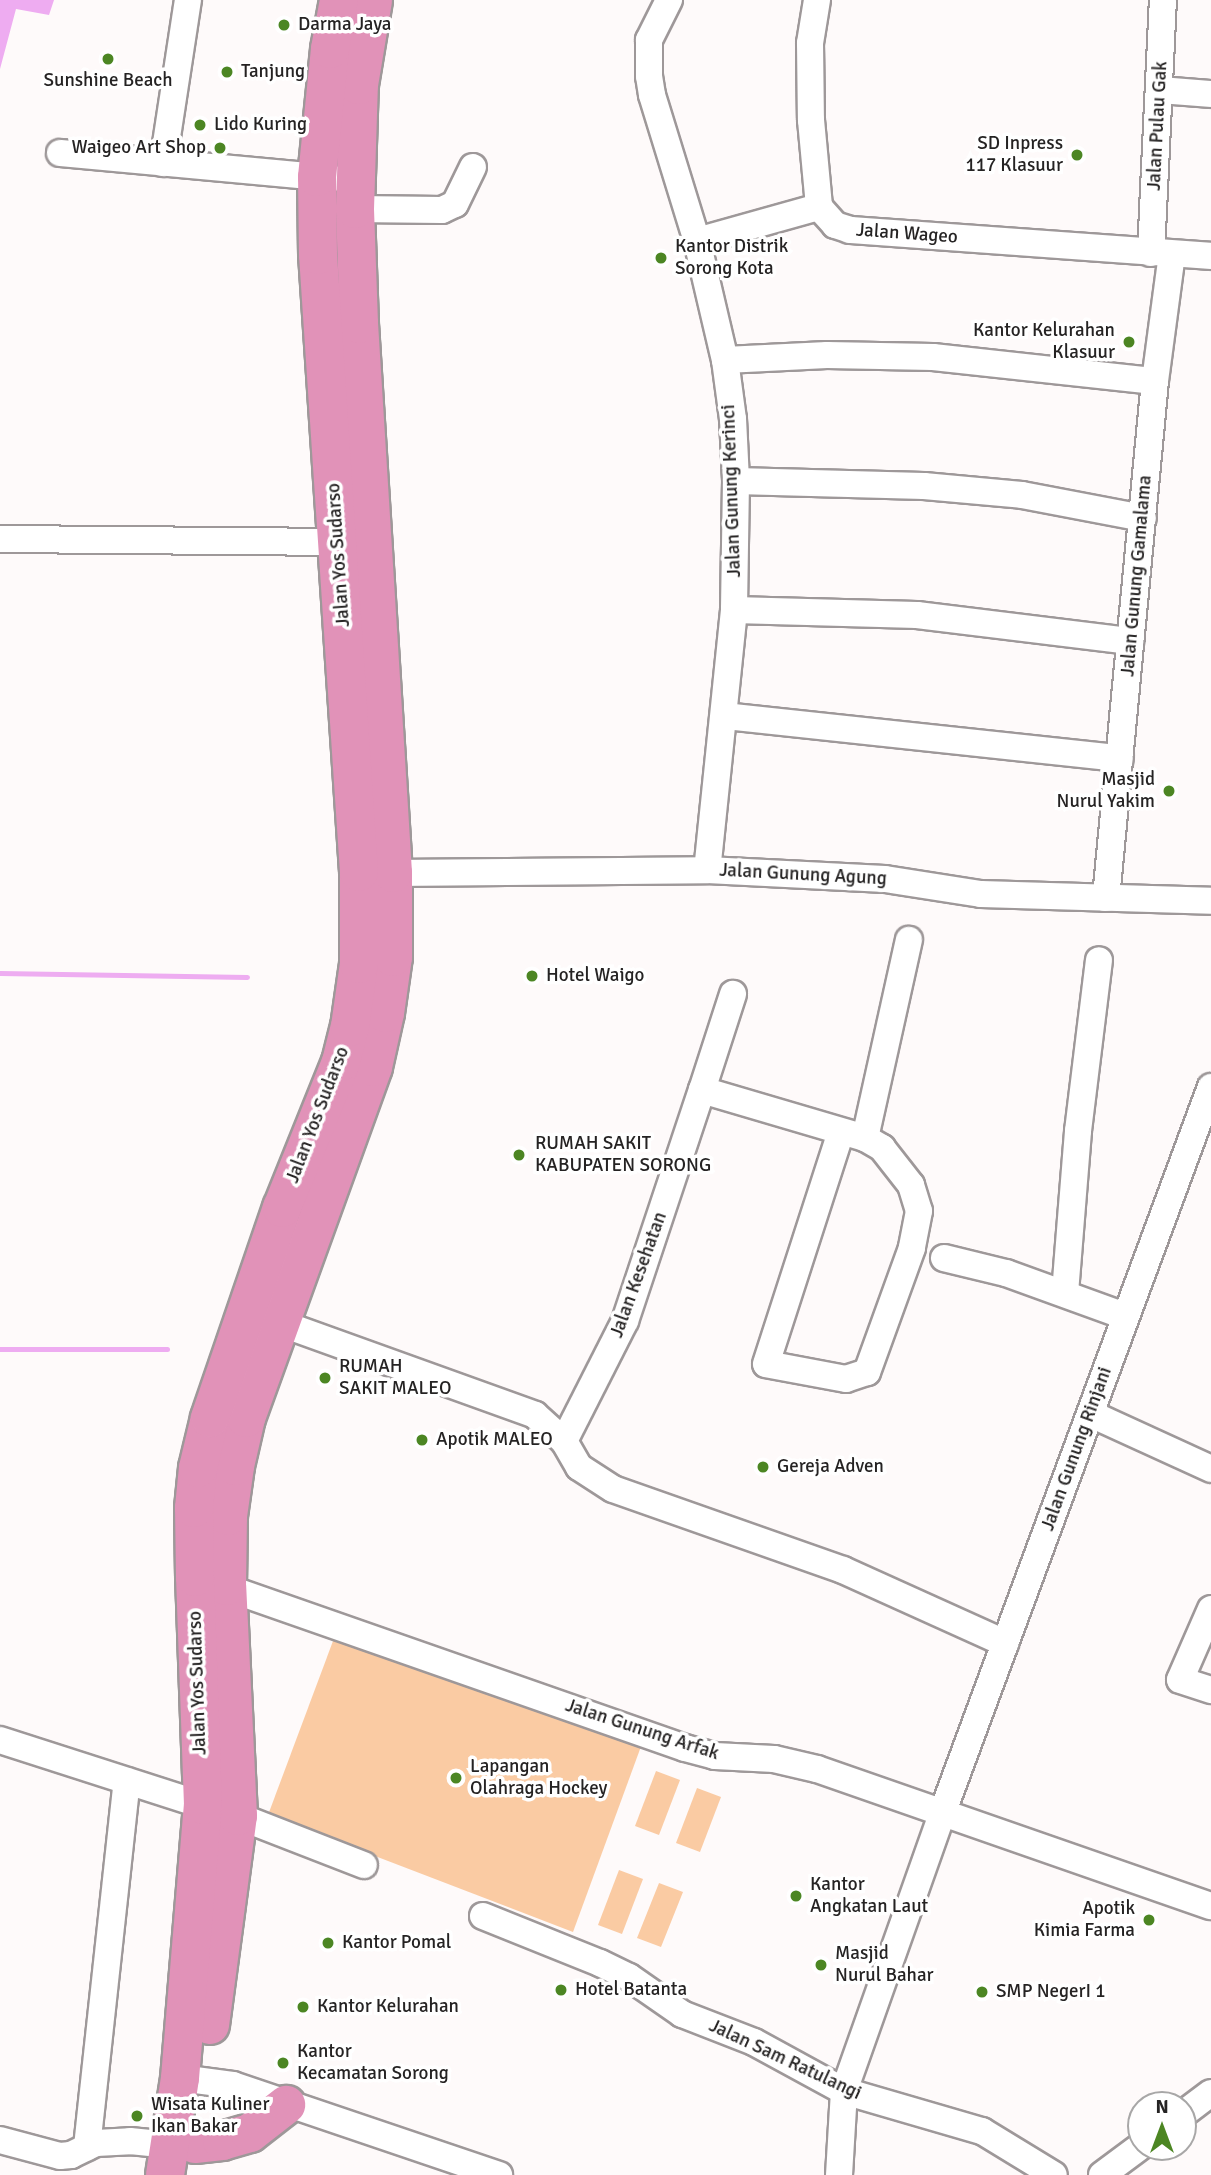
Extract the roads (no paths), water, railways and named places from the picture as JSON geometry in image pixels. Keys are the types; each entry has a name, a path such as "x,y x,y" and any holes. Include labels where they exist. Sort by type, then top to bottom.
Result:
{"highway":[{"name":"Jalan Yos Sudarso","path":"211,1582 229,1516 235,1466 246,1418 280,1323 357,1064 350,1027 359,964 359,872 318,255 317,177 330,49 339,0"},
{"name":"Jalan Yos Sudarso","path":"180,2160 220,1811 211,1582 194,1508 198,1468 210,1418 282,1208 385,1013 393,957 393,873 360,337 355,194 359,85 373,0"},
{"path":"180,2160 222,2141 250,2133 286,2105"}],"street":[{"path":"163,163 188,0"},
{"name":"Jalan Gunung Kerinci","path":"669,0 649,40 649,76 652,95 696,241 724,360 733,419 736,481 734,610 707,870"},
{"path":"696,241 819,206 811,120 810,43 817,0"},
{"name":"Jalan Pulau Gak","path":"1162,253 1160,90 1163,0"},
{"path":"1160,90 1211,94"},
{"path":"60,153 317,177 355,194 442,210 454,204 473,167"},
{"name":"Jalan Wageo","path":"819,206 835,225 850,230 1211,256"},
{"name":"Jalan Gunung Gamalama","path":"1106,898 1155,381 1162,253"},
{"path":"724,360 827,355 933,357 1155,381"},
{"path":"736,481 924,486 1022,495 1143,518"},
{"path":"0,539 338,542"},
{"path":"734,610 917,615 1130,641"},
{"path":"725,716 1120,758"},
{"name":"Jalan Gunung Agung","path":"393,873 707,870 885,879 981,894 1211,901"},
{"path":"700,1096 853,1135 882,1148 911,1185 919,1211 912,1248 872,1365 860,1376 846,1379 766,1364 853,1135 909,940"},
{"path":"1065,1293 1078,1131 1099,960"},
{"name":"Jalan Kesehatan","path":"564,1441 625,1321 733,994"},
{"name":"Jalan Gunung Rinjani","path":"839,2175 844,2091 943,1811 1211,1087"},
{"path":"944,1258 1006,1273 1125,1316"},
{"path":"280,1323 535,1415 564,1441 579,1467 613,1489 843,1570 1005,1643"},
{"path":"1091,1414 1211,1469"},
{"name":"Jalan Gunung Arfak","path":"211,1582 685,1748 715,1756 774,1759 817,1769 1211,1906"},
{"path":"1211,1609 1180,1680 1211,1690"},
{"path":"0,1740 220,1811 363,1866"},
{"path":"87,2147 127,1781"},
{"name":"Jalan Sam Ratulangi","path":"482,1916 629,1977 682,2014 754,2042 844,2091 982,2131 1054,2175"},
{"path":"191,2079 233,2085 499,2175"},
{"path":"0,2140 60,2156 71,2155 87,2147 130,2141 180,2160"},
{"path":"1102,2175 1127,2156"}],"waterway":[{"path":"0,973 247,977"},
{"path":"0,1349 167,1349"}],"place":[{"name":"Darma Jaya","path":"284,25"},
{"name":"Sunshine Beach","path":"108,59"},
{"name":"Tanjung","path":"227,72"},
{"name":"Lido Kuring","path":"200,125"},
{"name":"Waigeo Art Shop","path":"220,148"},
{"name":"SD Inpress 117 Klasuur","path":"1077,155"},
{"name":"Kantor Distrik Sorong Kota","path":"661,258"},
{"name":"Kantor Kelurahan Klasuur","path":"1129,342"},
{"name":"Masjid Nurul Yakim","path":"1169,791"},
{"name":"Hotel Waigo","path":"532,976"},
{"name":"RUMAH SAKIT KABUPATEN SORONG","path":"519,1155"},
{"name":"RUMAH SAKIT MALEO","path":"325,1378"},
{"name":"Apotik MALEO","path":"422,1440"},
{"name":"Gereja Adven","path":"763,1467"},
{"name":"Lapangan Olahraga Hockey","path":"456,1778"},
{"name":"Kantor Angkatan Laut","path":"796,1896"},
{"name":"Apotik Kimia Farma","path":"1149,1920"},
{"name":"Kantor Pomal","path":"328,1943"},
{"name":"Masjid Nurul Bahar","path":"821,1965"},
{"name":"Hotel Batanta","path":"561,1990"},
{"name":"SMP NegerI 1","path":"982,1992"},
{"name":"Kantor Kelurahan","path":"303,2007"},
{"name":"Kantor Kecamatan Sorong","path":"283,2063"},
{"name":"Wisata Kuliner Ikan Bakar","path":"137,2116"}]}
